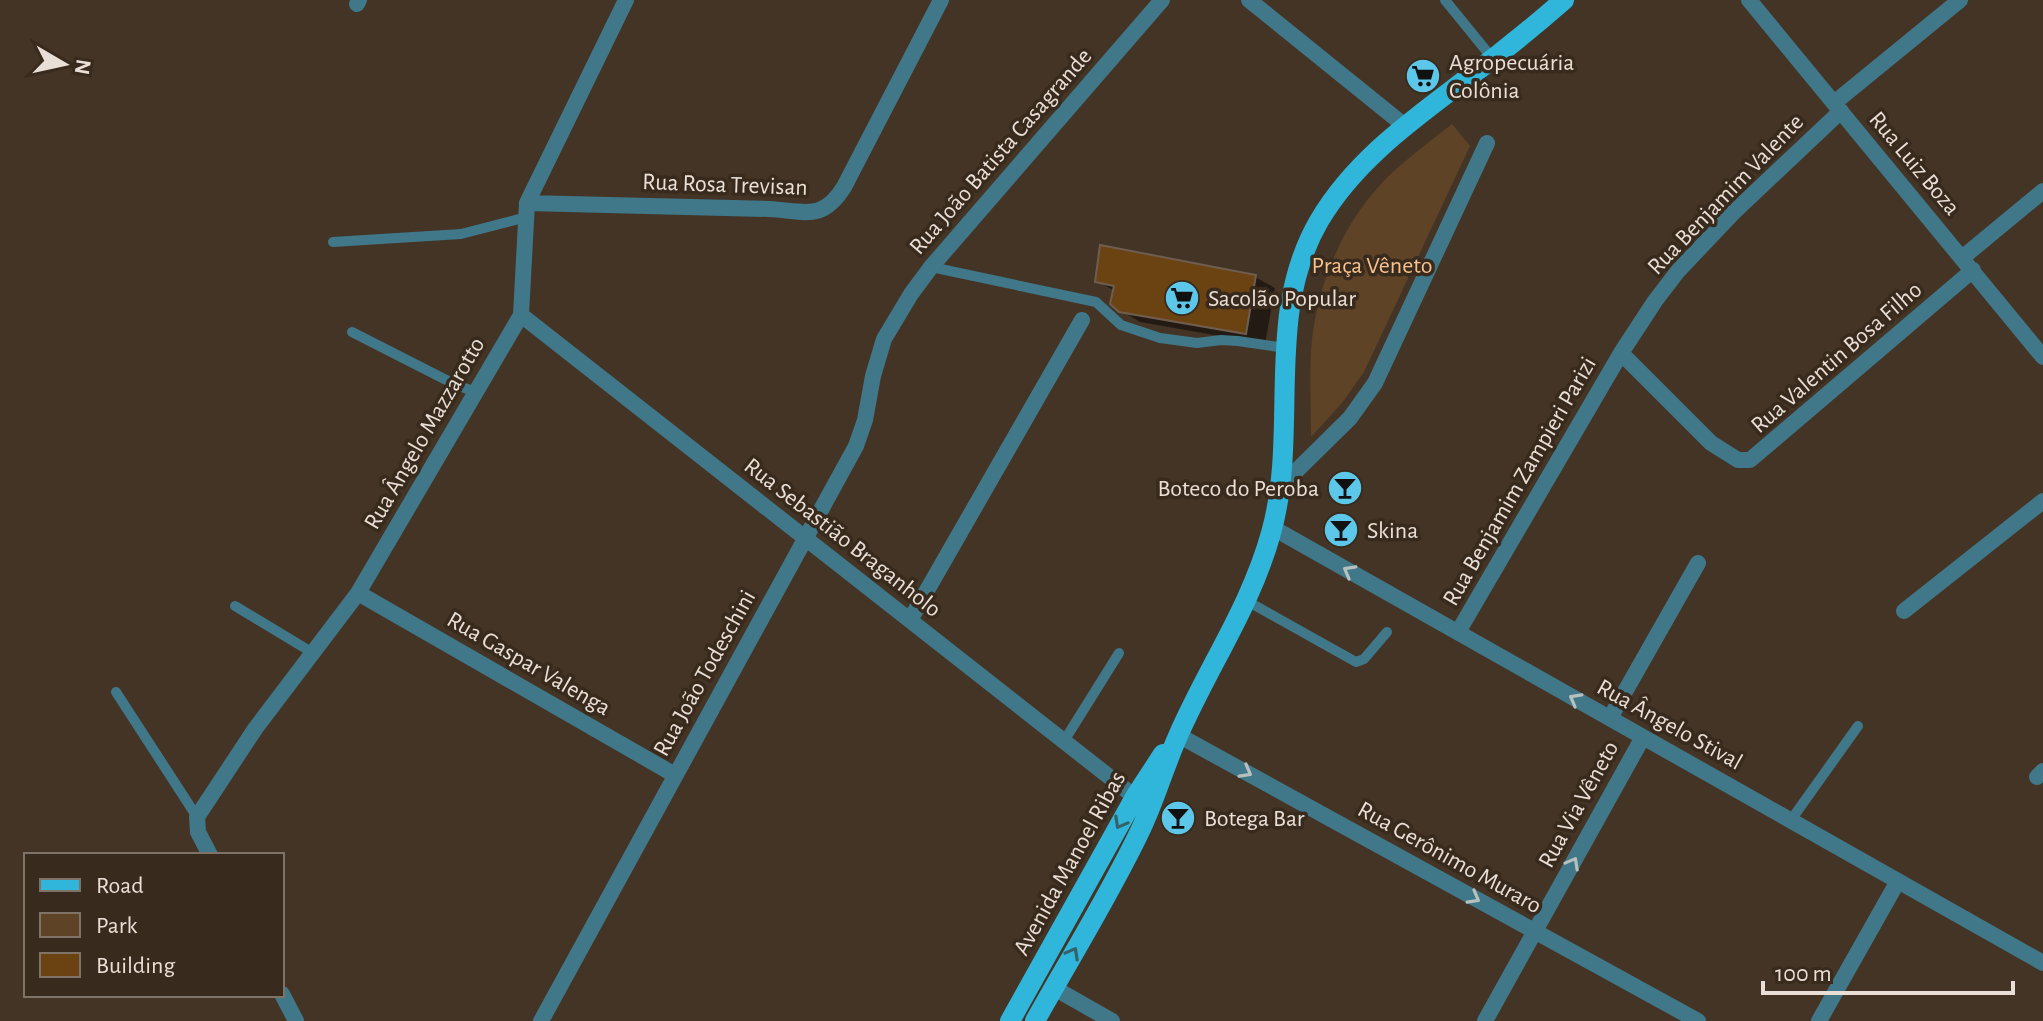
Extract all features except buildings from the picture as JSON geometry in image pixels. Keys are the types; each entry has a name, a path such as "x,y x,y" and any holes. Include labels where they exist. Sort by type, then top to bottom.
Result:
{"main road":[{"name":"Avenida Manoel Ribas","path":"1035,1021 1140,831 1178,735 1247,601 1273,528 1285,442 1285,348 1292,288 1310,238 1350,178 1405,126 1564,0"},
{"name":"Avenida Manoel Ribas","path":"1010,1021 1135,797 1178,735"}],"street":[{"name":"Rua Ângelo Mazzarotto","path":"197,817 248,738 358,593 521,315 527,210 626,0"},
{"name":"Rua Rosa Trevisan","path":"527,210 769,209 809,212 828,208 844,187 941,0"},
{"name":"Rua João Batista Casagrande","path":"884,339 931,267 1162,0"},
{"path":"1249,0 1405,126"},
{"name":"Rua Luiz Boza","path":"1749,0 2043,357"},
{"name":"Rua Benjamim Valente","path":"1621,353 1655,301 1703,244 1838,107 1960,0"},
{"path":"1281,486 1350,418 1375,383 1487,143"},
{"name":"Rua Valentin Bosa Filho","path":"1621,353 1711,443 1738,460 1750,460 2043,191"},
{"name":"Rua Sebastião Braganholo","path":"521,315 1135,797"},
{"path":"910,620 1082,320"},
{"name":"Rua João Todeschini","path":"541,1021 861,433 884,339"},
{"name":"Rua Benjamim Zampieri Parizi","path":"1458,632 1621,353"},
{"path":"1904,611 2043,501"},
{"name":"Rua Ângelo Stival","path":"1273,528 2043,963"},
{"path":"1610,718 1698,563"},
{"name":"Rua Gaspar Valenga","path":"358,593 675,775"},
{"name":"Rua Gerônimo Muraro","path":"1178,735 1698,1021"},
{"name":"Rua Via Vêneto","path":"1485,1021 1643,737"},
{"path":"197,817 198,832 209,853"},
{"path":"1819,1021 1898,881"},
{"path":"1054,988 1112,1021"},
{"path":"284,997 296,1021"}],"lane":[{"path":"1445,0 1493,59"},
{"path":"333,242 461,234 527,210"},
{"path":"931,267 1096,302 1121,325 1160,338 1197,343 1238,341 1285,348"},
{"path":"1082,320 1096,302"},
{"path":"352,332 456,385 476,392"},
{"path":"1247,601 1356,662 1364,659 1387,632"},
{"path":"235,606 313,653"},
{"path":"1064,741 1119,653"},
{"path":"116,692 197,817"},
{"path":"1791,820 1858,726"}],"green space":[{"name":"Praça Vêneto","path":"1452,124 1470,146 1364,372 1342,403 1311,437 1312,339 1322,292 1338,247 1378,187"}],"place":[{"name":"Agropecuária Colônia","path":"1423,76"},
{"name":"Sacolão Popular","path":"1182,298"},
{"name":"Boteco do Peroba","path":"1345,488"},
{"name":"Skina","path":"1341,530"},
{"name":"Botega Bar","path":"1178,818"}]}
